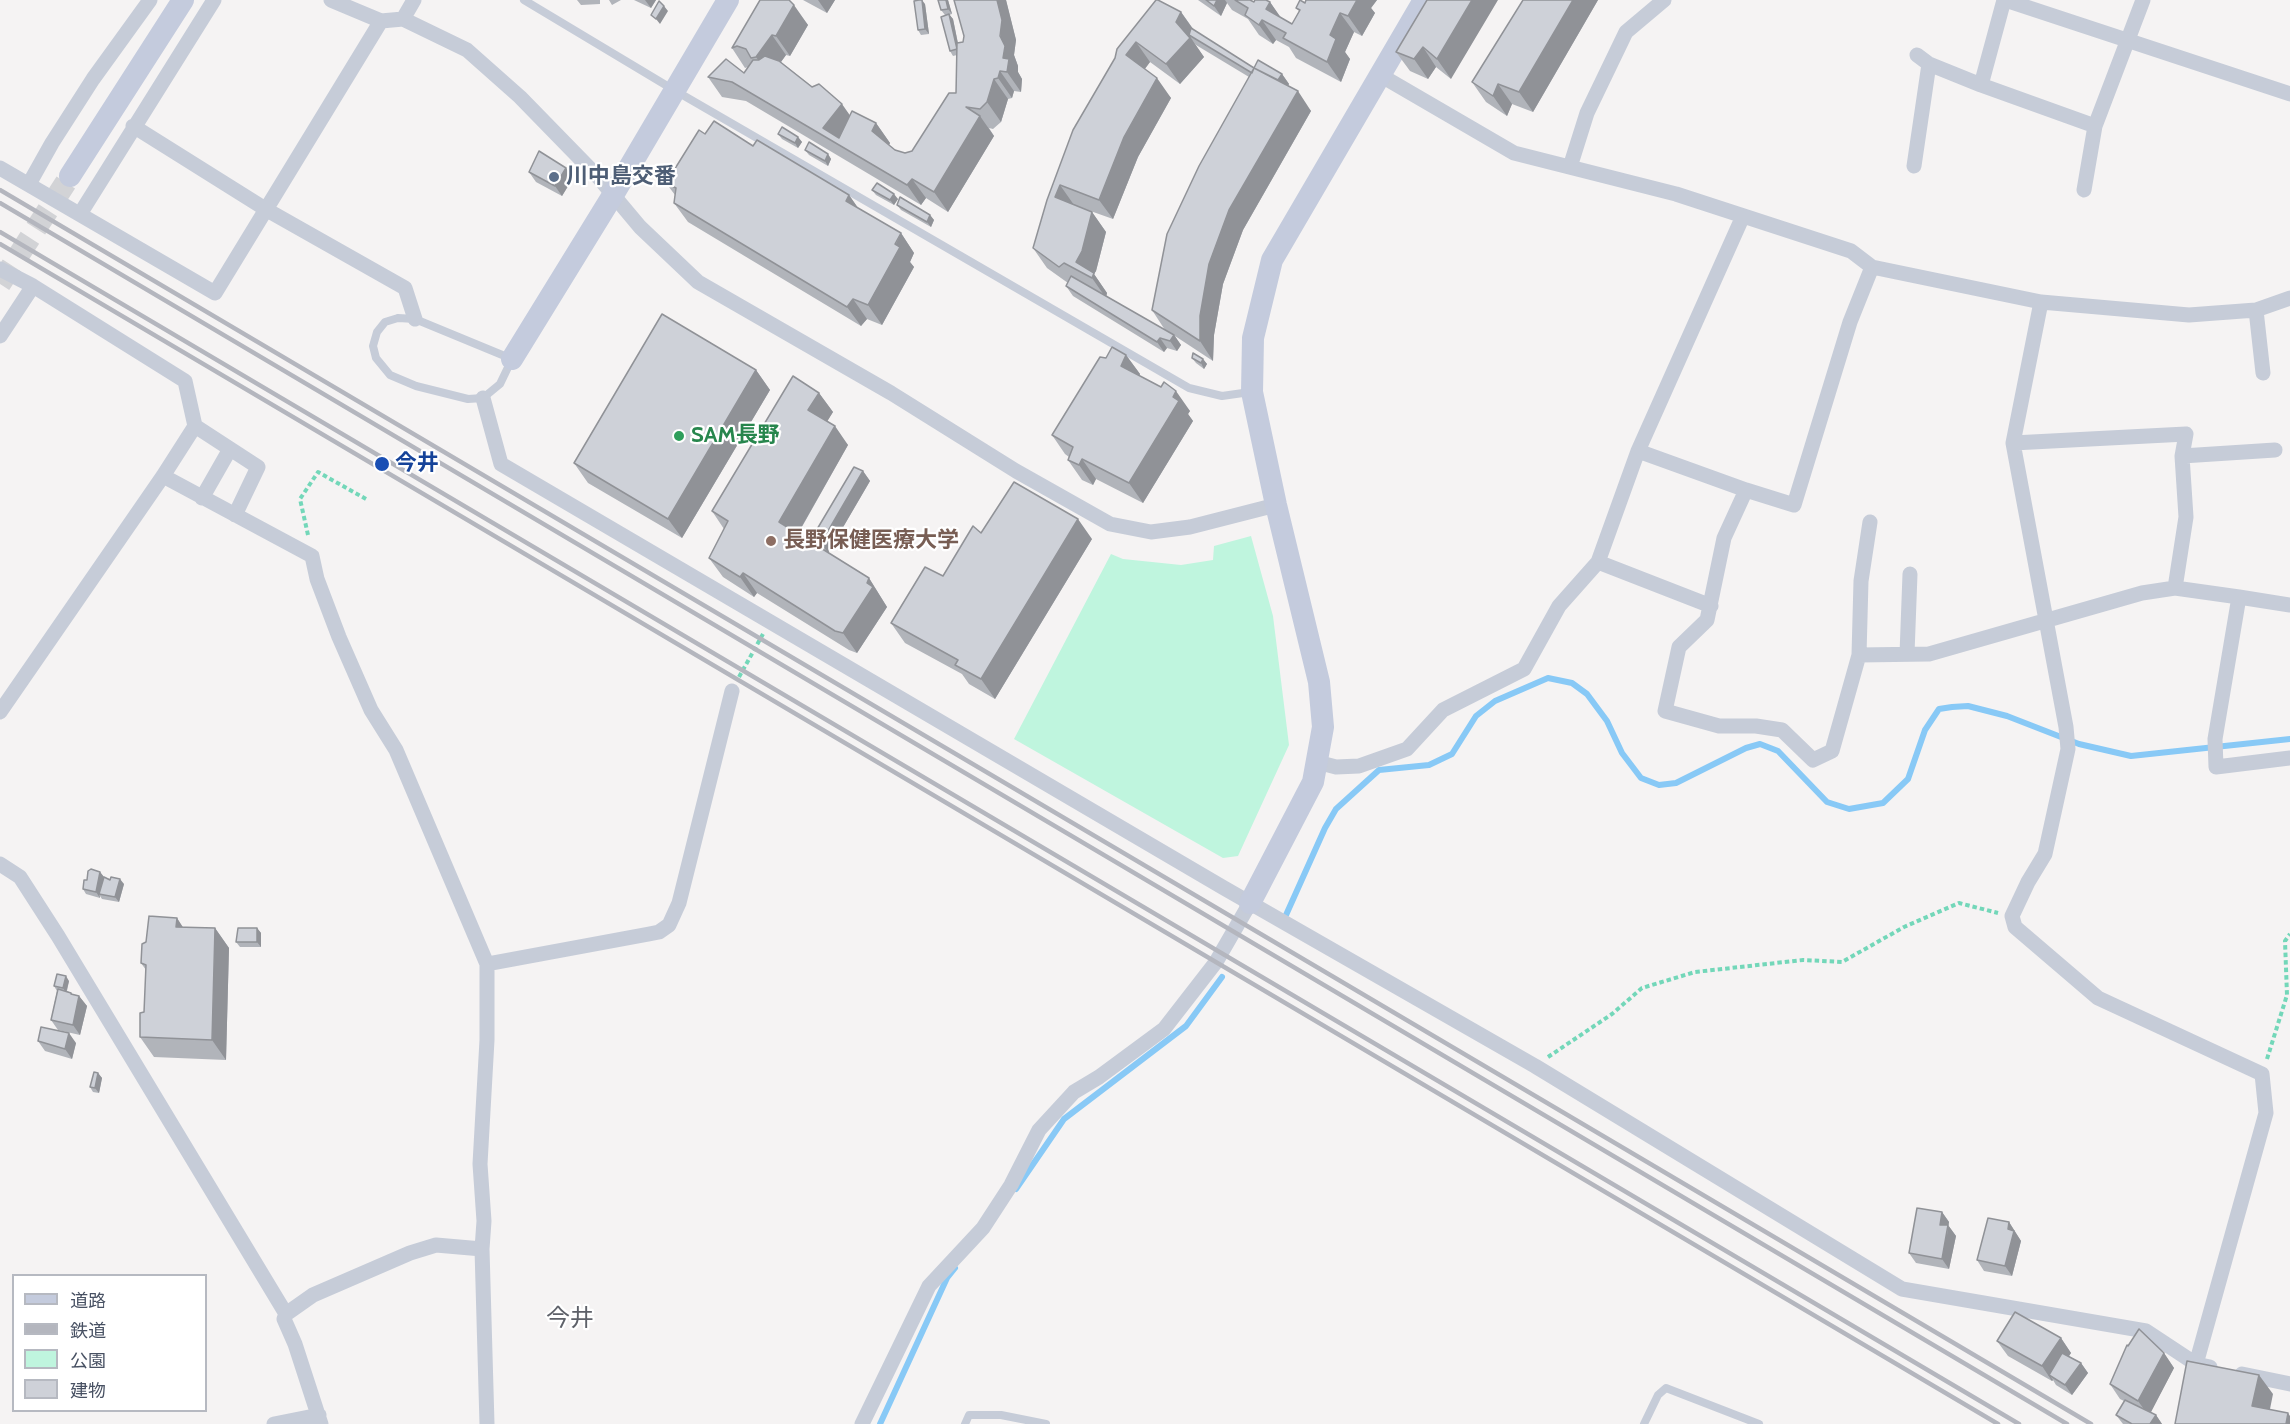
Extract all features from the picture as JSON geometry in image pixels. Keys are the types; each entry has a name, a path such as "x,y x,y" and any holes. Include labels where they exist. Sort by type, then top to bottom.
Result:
{"street":[{"path":"29,184 93,79 150,0"},
{"path":"70,176 183,0"},
{"path":"80,214 214,0"},
{"path":"331,0 381,21 403,19 467,50 520,97 599,178 639,227 698,282 881,387 1016,471 1110,524 1151,532 1190,527 1276,505"},
{"path":"403,19 414,0"},
{"path":"512,359 613,195 728,0"},
{"path":"862,1424 929,1286 983,1228 1011,1185 1040,1130 1074,1092 1100,1077 1164,1029 1216,962 1250,903 1313,782 1323,728 1318,682 1252,392 1253,338 1272,260 1424,0"},
{"path":"1570,167 1587,113 1626,32 1664,0"},
{"path":"1981,85 2005,0 2290,94"},
{"path":"2084,190 2095,126 2143,0"},
{"path":"0,168 215,293 381,21"},
{"path":"1914,166 1923,59 1981,85 2095,126"},
{"path":"1380,75 1514,153 1676,194 1851,251 1872,267 2041,302 2189,315 2256,310 2290,298"},
{"path":"133,126 267,210 405,288 415,319"},
{"path":"1317,762 1336,767 1359,766 1407,749 1443,710 1524,669 1559,606 1598,562 1638,451 1743,216"},
{"path":"1638,451 1794,505 1850,322 1872,267"},
{"path":"0,269 33,286 185,381 195,426 258,467 235,515"},
{"path":"0,336 33,286"},
{"path":"2041,302 2013,443 2067,727 2068,749 2045,854 2028,882 2012,916 2015,927 2098,998 2262,1074 2266,1113 2196,1364"},
{"path":"2256,310 2263,373"},
{"path":"483,398 501,464 1250,903 1535,1066 1902,1288 2146,1331 2196,1364 2290,1384"},
{"path":"0,712 195,426"},
{"path":"2013,443 2186,434 2182,456 2186,517 2175,588"},
{"path":"202,498 230,449"},
{"path":"2182,456 2275,450"},
{"path":"163,476 312,556 317,579 339,637 371,710 396,750 487,964 487,1040 480,1164 484,1221 482,1249 487,1424"},
{"path":"1746,490 1724,538 1707,620 1679,647 1665,711 1719,726 1756,726 1782,730 1813,760 1832,751 1859,655 1861,581 1870,522"},
{"path":"1598,562 1711,606"},
{"path":"1907,654 1910,574"},
{"path":"1859,655 1929,654 2142,593 2175,588 2290,605"},
{"path":"2239,597 2215,740 2216,767 2290,758"},
{"path":"487,964 659,932 669,925 679,903 732,691"},
{"path":"0,864 20,877 286,1314"},
{"path":"274,1424 320,1419 284,1319 286,1314 313,1295 410,1252 436,1245 482,1249"}],"lane":[{"path":"524,0 674,90 1189,388 1222,396 1252,392"},
{"path":"398,318 415,319 512,359 500,384 483,398 468,399 416,386 390,375 376,358 374,346 377,332 385,322 398,318"},
{"path":"1644,1424 1658,1395 1666,1388 1759,1424"},
{"path":"965,1424 969,1415 1001,1415 1046,1424"}],"path":[{"path":"312,556 300,499 318,472 366,499"},
{"path":"732,691 770,621"},
{"path":"1535,1066 1612,1014 1642,988 1695,972 1803,960 1842,962 1904,927 1959,903 2012,916"},
{"path":"2262,1074 2287,995 2286,941 2290,934"}],"green space":[{"path":"1251,536 1273,616 1289,745 1238,856 1223,858 1014,739 1111,554 1123,559 1181,565 1213,560 1214,546"}],"building":[{"path":"760,0 789,0 794,5 776,36 772,35 756,57 751,58 746,49 737,46 732,48"},
{"path":"922,0 925,29 918,30 914,1"},
{"path":"938,0 946,0 948,9 941,10"},
{"path":"954,0 997,0 1002,20 1000,36 1005,46 1003,58 1009,59 1007,72 1000,71 998,78 994,79 987,102 980,109 966,107 980,116 934,192 912,179 907,185 732,82 708,77 726,59 744,73 753,60 759,60 765,56 779,61 812,87 819,84 842,104 823,128 839,138 852,111 876,123 872,131 895,150 905,153 912,151 949,93 956,93 957,43 963,42 964,36"},
{"path":"1156,0 1181,12 1176,22 1190,38 1166,64 1136,42 1126,55 1157,78 1124,137 1099,200 1060,185 1055,197 1092,212 1082,251 1076,262 1094,273 1092,278 1064,263 1059,267 1033,248 1047,200 1073,130 1115,58 1117,49"},
{"path":"1206,0 1217,0 1214,6"},
{"path":"1235,0 1254,2 1255,0 1266,0 1270,2 1266,9 1292,24 1300,10 1296,8 1300,0 1305,3 1306,0 1357,0 1348,16 1340,13 1330,35 1336,39 1327,62 1283,38 1286,33 1262,20 1259,25 1245,15 1248,8"},
{"path":"1427,0 1472,0 1437,59 1423,47 1414,59 1396,52"},
{"path":"1523,0 1573,0 1519,92 1498,84 1493,96 1472,82"},
{"path":"659,1 664,6 656,19 651,15"},
{"path":"949,14 957,49 950,51 941,17"},
{"path":"1191,28 1254,68 1252,73 1189,35"},
{"path":"1258,60 1282,74 1278,80 1254,68"},
{"path":"1254,68 1298,91 1229,210 1209,264 1200,316 1200,341 1152,310 1167,234 1199,166"},
{"path":"714,121 753,146 757,140 849,195 846,201 901,233 895,244 900,247 868,305 853,299 847,307 674,203 676,188 666,183 699,130 705,134"},
{"path":"782,127 798,137 795,143 778,134"},
{"path":"809,142 828,154 825,161 805,150"},
{"path":"539,151 566,168 555,186 529,172"},
{"path":"877,183 894,194 890,200 872,190"},
{"path":"900,197 930,215 927,222 897,205"},
{"path":"1071,276 1174,335 1170,341 1160,338 1157,342 1066,286"},
{"name":"SAM長野","path":"662,314 756,370 668,519 574,463"},
{"path":"1112,347 1126,355 1121,366 1161,387 1164,382 1176,391 1173,397 1179,401 1129,483 1082,459 1079,465 1068,460 1073,447 1052,435 1100,357 1106,358"},
{"path":"1193,353 1203,359 1201,363 1192,358"},
{"path":"793,376 819,393 808,410 835,426 779,522 869,578 867,583 873,587 843,633 835,631 743,573 740,577 709,558 728,521 712,511"},
{"path":"854,467 863,471 821,543 813,536"},
{"path":"1014,482 1078,519 981,679 955,665 958,660 891,623 925,567 943,576 973,526 981,533"},
{"path":"91,869 100,872 96,892 83,889 84,880 87,880 88,871"},
{"path":"104,877 110,880 111,877 120,879 115,897 99,894"},
{"path":"149,916 177,918 176,927 215,928 212,1040 140,1037 140,1013 144,1012 146,965 141,963 142,944 146,942"},
{"path":"238,928 257,928 257,942 236,942"},
{"path":"57,974 66,976 63,988 54,986"},
{"path":"58,989 79,996 73,1025 51,1020"},
{"path":"41,1027 69,1033 65,1049 38,1041"},
{"path":"94,1072 98,1073 95,1088 90,1087"},
{"path":"1917,1208 1942,1212 1940,1225 1948,1225 1942,1259 1909,1253"},
{"path":"1988,1218 2009,1222 2008,1229 2014,1231 2005,1266 1977,1260"},
{"path":"2015,1312 2061,1338 2042,1366 1997,1341"},
{"path":"2139,1329 2164,1353 2138,1401 2110,1384 2127,1345"},
{"path":"2062,1353 2081,1363 2065,1385 2049,1375"},
{"path":"2187,1361 2259,1375 2252,1406 2288,1413 2286,1424 2175,1424"},
{"path":"2125,1400 2156,1415 2150,1424 2132,1424 2116,1415"}],"waterway":[{"path":"1286,915 1325,828 1336,809 1379,770 1429,765 1452,754 1476,716 1495,701 1548,678 1572,683 1587,694 1607,721 1622,753 1641,778 1659,785 1676,783 1746,748 1760,744 1778,751 1827,802 1849,809 1883,803 1908,779 1925,730 1939,709 1968,706 2007,716 2079,744 2131,756 2290,739"},
{"path":"1016,1189 1064,1119 1186,1026 1222,977"},
{"path":"880,1424 947,1278 955,1268"}],"tunnel":[{"path":"0,284 70,176"}],"railway":[{"path":"0,190 2091,1424"},
{"path":"0,203 2067,1424"},
{"path":"0,232 2019,1424"},
{"path":"0,244 1998,1424"}],"place":[{"name":"川中島交番","path":"554,177"},
{"name":"SAM長野","path":"679,436"},
{"name":"今井","path":"382,464"},
{"name":"長野保健医療大学","path":"771,541"}],"district":[{"name":"今井","path":"570,1319"}]}
